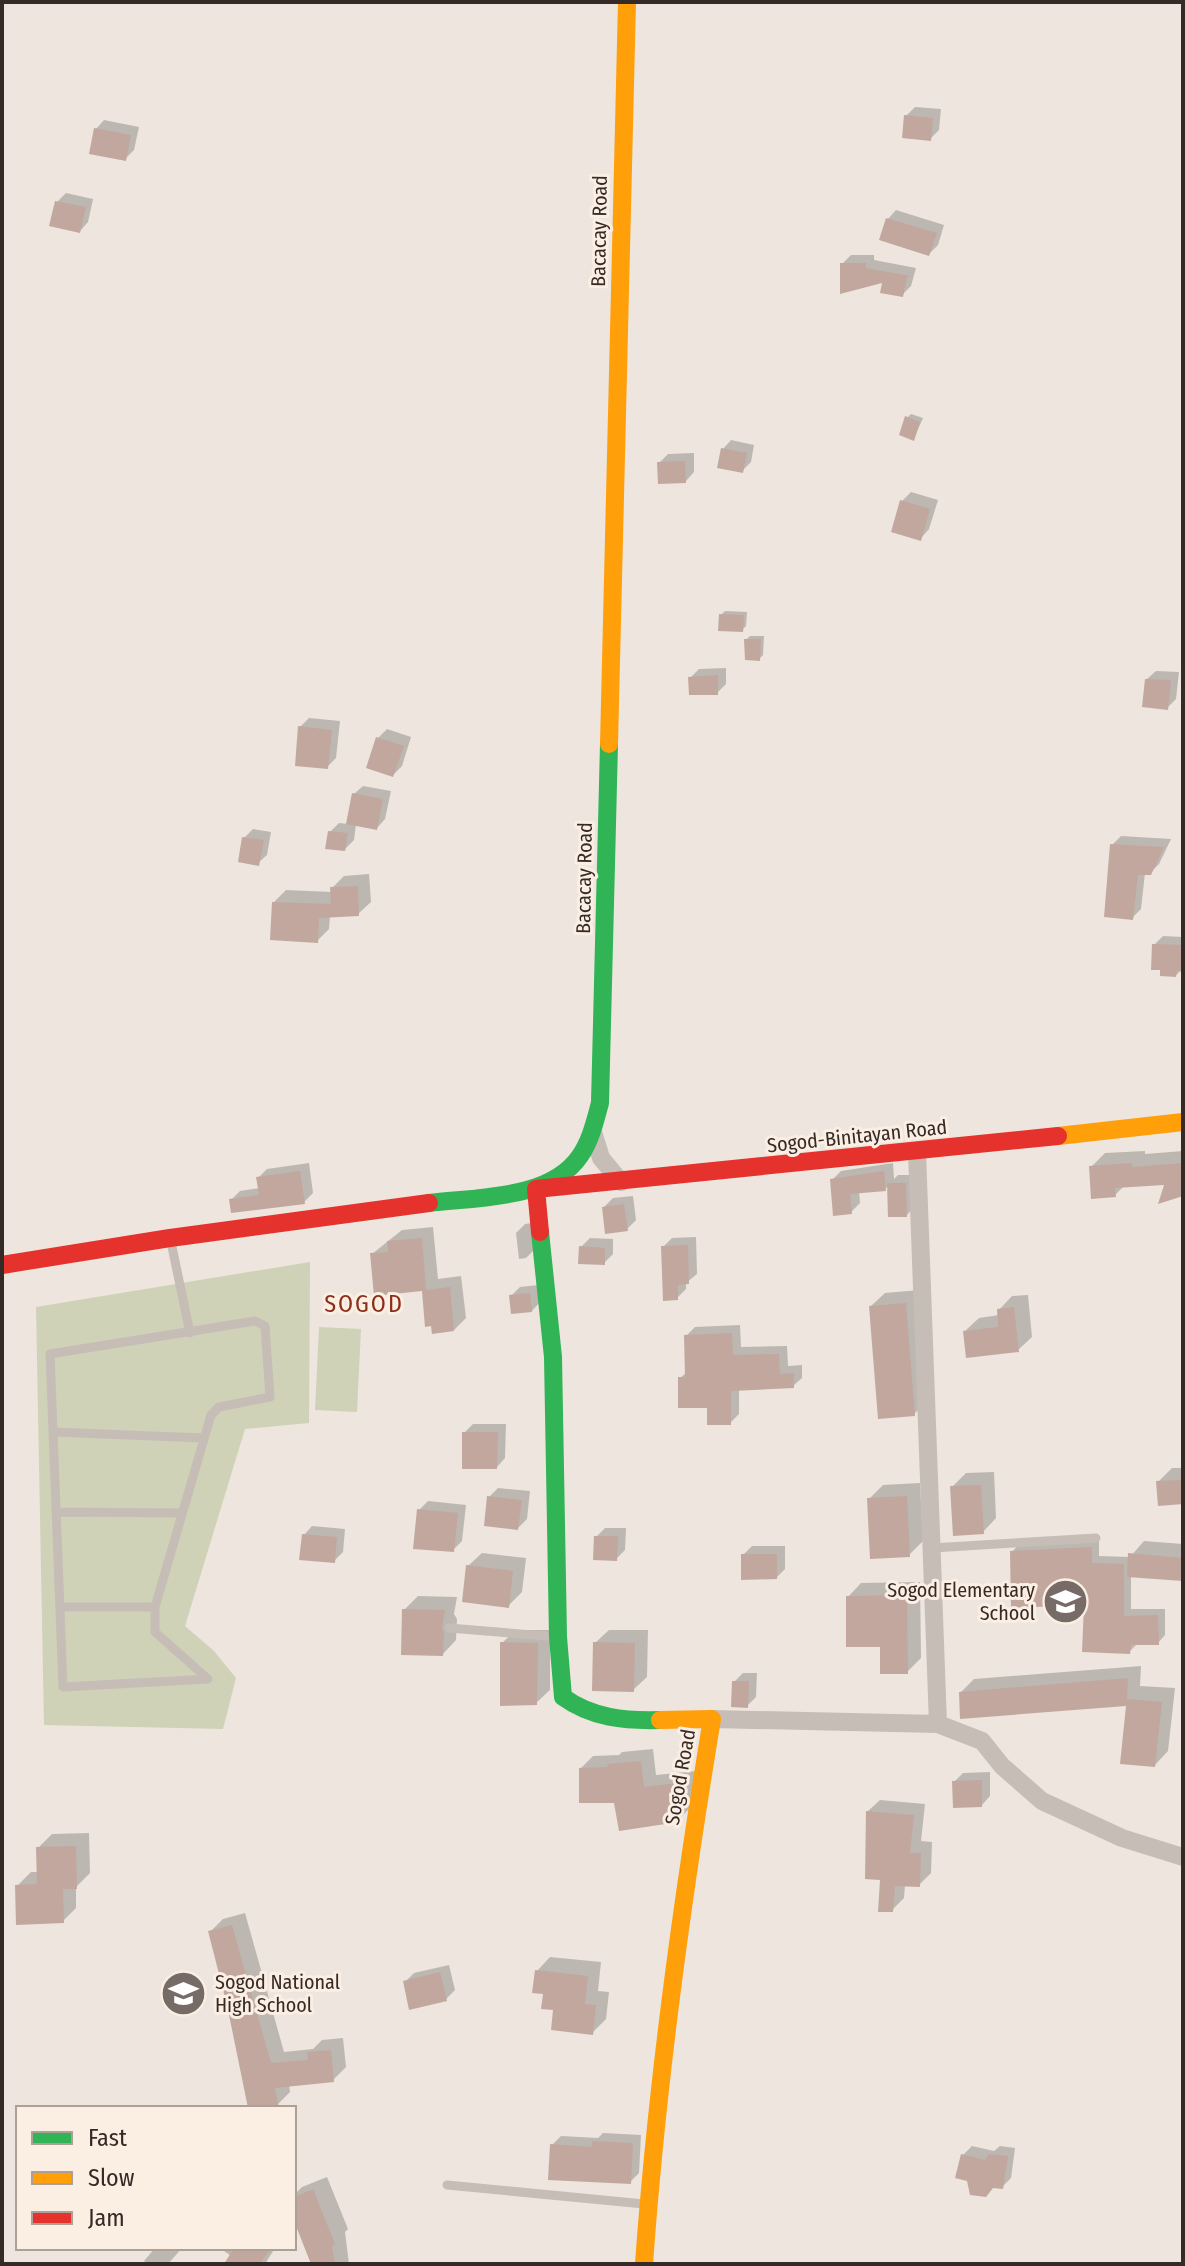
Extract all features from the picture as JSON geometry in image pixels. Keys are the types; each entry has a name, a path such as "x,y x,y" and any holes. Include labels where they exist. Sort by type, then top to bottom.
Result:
{"street":[{"name":"Bacacay Road","path":"2,1265 170,1238 536,1189 569,1170 583,1155 600,1103 627,2"},
{"name":"Sogod-Binitayan Road","path":"536,1189 917,1152 1183,1122"},
{"path":"593,1132 601,1158 621,1182"},
{"path":"917,1152 938,1724"},
{"name":"Sogod Road","path":"536,1189 553,1357 558,1637 563,1697 573,1707 623,1720 712,1719 682,1894 644,2264"},
{"path":"712,1719 938,1724 982,1741 1002,1766 1042,1801 1122,1838 1183,1857"}],"lane":[{"path":"170,1238 190,1333"},
{"path":"255,1321 265,1326 270,1397 219,1407 211,1415 155,1607 155,1632 208,1679 63,1687 53,1432 50,1354 255,1321"},
{"path":"53,1432 204,1438"},
{"path":"56,1512 181,1513"},
{"path":"932,1548 1096,1538"},
{"path":"60,1607 155,1607"},
{"path":"449,1628 558,1637"},
{"path":"447,2185 648,2205"}],"green space":[{"path":"310,1262 309,1423 245,1429 185,1626 214,1651 236,1678 223,1729 44,1725 36,1307"},
{"path":"319,1327 361,1329 357,1412 315,1410"}],"building":[{"path":"904,115 933,118 931,141 902,138"},
{"path":"94,128 131,135 126,161 89,154"},
{"path":"55,201 86,207 80,233 49,226"},
{"path":"886,218 937,233 929,256 879,240"},
{"path":"840,263 866,263 866,268 910,276 907,277 903,297 880,293 882,283 840,294"},
{"path":"905,416 920,422 914,441 899,435"},
{"path":"721,448 747,453 743,473 717,468"},
{"path":"685,461 686,483 658,484 657,462"},
{"path":"900,500 930,509 921,541 891,532"},
{"path":"719,614 744,615 743,632 718,631"},
{"path":"744,639 761,639 760,661 745,660"},
{"path":"718,675 718,695 689,695 688,677"},
{"path":"1145,679 1171,680 1168,710 1142,707"},
{"path":"298,726 332,730 328,769 295,766"},
{"path":"376,737 404,746 393,777 366,768"},
{"path":"352,793 383,799 377,830 346,824"},
{"path":"328,831 348,833 345,851 325,849"},
{"path":"242,837 264,840 259,866 238,862"},
{"path":"1110,844 1164,847 1151,875 1138,875 1133,920 1104,917"},
{"path":"358,886 359,916 319,918 318,943 270,940 272,902 331,904 330,887"},
{"path":"1152,944 1183,945 1183,971 1177,971 1176,977 1160,976 1160,970 1151,970"},
{"path":"1132,1163 1132,1167 1183,1163 1183,1196 1158,1204 1164,1185 1115,1188 1116,1197 1091,1199 1089,1166"},
{"path":"300,1171 305,1204 231,1213 229,1199 259,1195 256,1177"},
{"path":"884,1171 886,1191 850,1194 852,1214 833,1216 830,1179"},
{"path":"887,1183 906,1183 907,1217 888,1217"},
{"path":"624,1204 628,1231 605,1234 602,1207"},
{"path":"422,1238 426,1290 450,1287 454,1331 432,1334 431,1326 425,1327 422,1291 374,1296 370,1253 388,1252 387,1241"},
{"path":"688,1245 689,1284 678,1285 678,1300 663,1301 661,1246"},
{"path":"579,1246 605,1248 605,1265 578,1264"},
{"path":"530,1293 532,1312 511,1314 509,1295"},
{"path":"906,1303 915,1416 878,1419 869,1306"},
{"path":"1014,1307 1019,1352 966,1358 963,1331 998,1327 997,1309"},
{"path":"732,1333 733,1355 779,1354 780,1374 794,1373 794,1388 731,1391 731,1425 707,1425 707,1408 678,1408 678,1377 685,1377 684,1335"},
{"path":"462,1432 498,1432 497,1469 462,1469"},
{"path":"1183,1480 1183,1504 1158,1506 1156,1481"},
{"path":"981,1485 984,1534 953,1536 950,1486"},
{"path":"487,1496 522,1500 518,1530 484,1526"},
{"path":"907,1496 910,1557 870,1559 867,1498"},
{"path":"417,1509 458,1513 454,1552 413,1549"},
{"path":"302,1534 337,1537 335,1563 299,1560"},
{"path":"594,1536 618,1536 617,1561 593,1560"},
{"path":"1092,1547 1092,1563 1124,1564 1124,1616 1158,1615 1159,1645 1131,1645 1130,1654 1082,1652 1084,1605 1011,1608 1010,1551"},
{"path":"1128,1553 1183,1558 1183,1581 1127,1577"},
{"path":"741,1554 777,1554 777,1579 741,1580"},
{"path":"466,1565 513,1571 509,1608 462,1602"},
{"path":"907,1595 908,1674 880,1674 880,1647 846,1647 846,1596"},
{"path":"402,1609 445,1610 443,1656 401,1655"},
{"path":"500,1642 538,1643 537,1705 500,1706"},
{"path":"593,1642 635,1643 634,1692 592,1691"},
{"path":"1128,1678 1127,1699 1162,1702 1155,1767 1120,1764 1126,1706 960,1719 959,1692"},
{"path":"732,1681 749,1681 748,1708 731,1707"},
{"path":"641,1761 644,1787 684,1782 679,1822 619,1831 614,1803 579,1803 579,1768"},
{"path":"982,1780 982,1807 953,1808 952,1781"},
{"path":"866,1811 914,1815 910,1853 921,1853 920,1887 895,1886 893,1912 878,1912 880,1880 865,1879"},
{"path":"76,1846 77,1889 63,1889 64,1923 16,1925 15,1885 37,1884 36,1847"},
{"path":"232,1925 271,2063 308,2060 307,2052 331,2050 334,2082 275,2088 279,2106 248,2106 208,1931"},
{"path":"535,1970 588,1976 585,2004 596,2005 593,2035 551,2030 553,2010 541,2009 543,1994 532,1993"},
{"path":"440,1972 447,2001 409,2010 403,1981"},
{"path":"592,2141 633,2143 631,2184 548,2180 550,2144 592,2147"},
{"path":"961,2154 985,2160 989,2154 1008,2156 1003,2189 993,2188 986,2197 970,2195 967,2181 955,2178"},
{"path":"313,2189 335,2244 332,2246 335,2264 311,2264 296,2226 296,2196"},
{"path":"233,2250 270,2250 260,2264 224,2264"}],"traffic: fast":[{"path":"429,1203 532,1189 567,1170 580,1156 590,1137 600,1103 609,744"},
{"path":"540,1232 553,1357 558,1637 563,1697 585,1710 609,1717 660,1720"}],"traffic: slow":[{"path":"609,744 627,2"},
{"path":"1058,1136 1183,1122"},
{"path":"644,2264 672,1991 712,1719 660,1720"}],"traffic: jam":[{"path":"540,1232 536,1189 1058,1136"},
{"path":"2,1265 170,1238 429,1203"}],"place":[{"name":"Sogod Elementary School","path":"1066,1602"},
{"name":"Sogod National High School","path":"184,1994"}],"district":[{"name":"SOGOD","path":"364,1304"}]}
